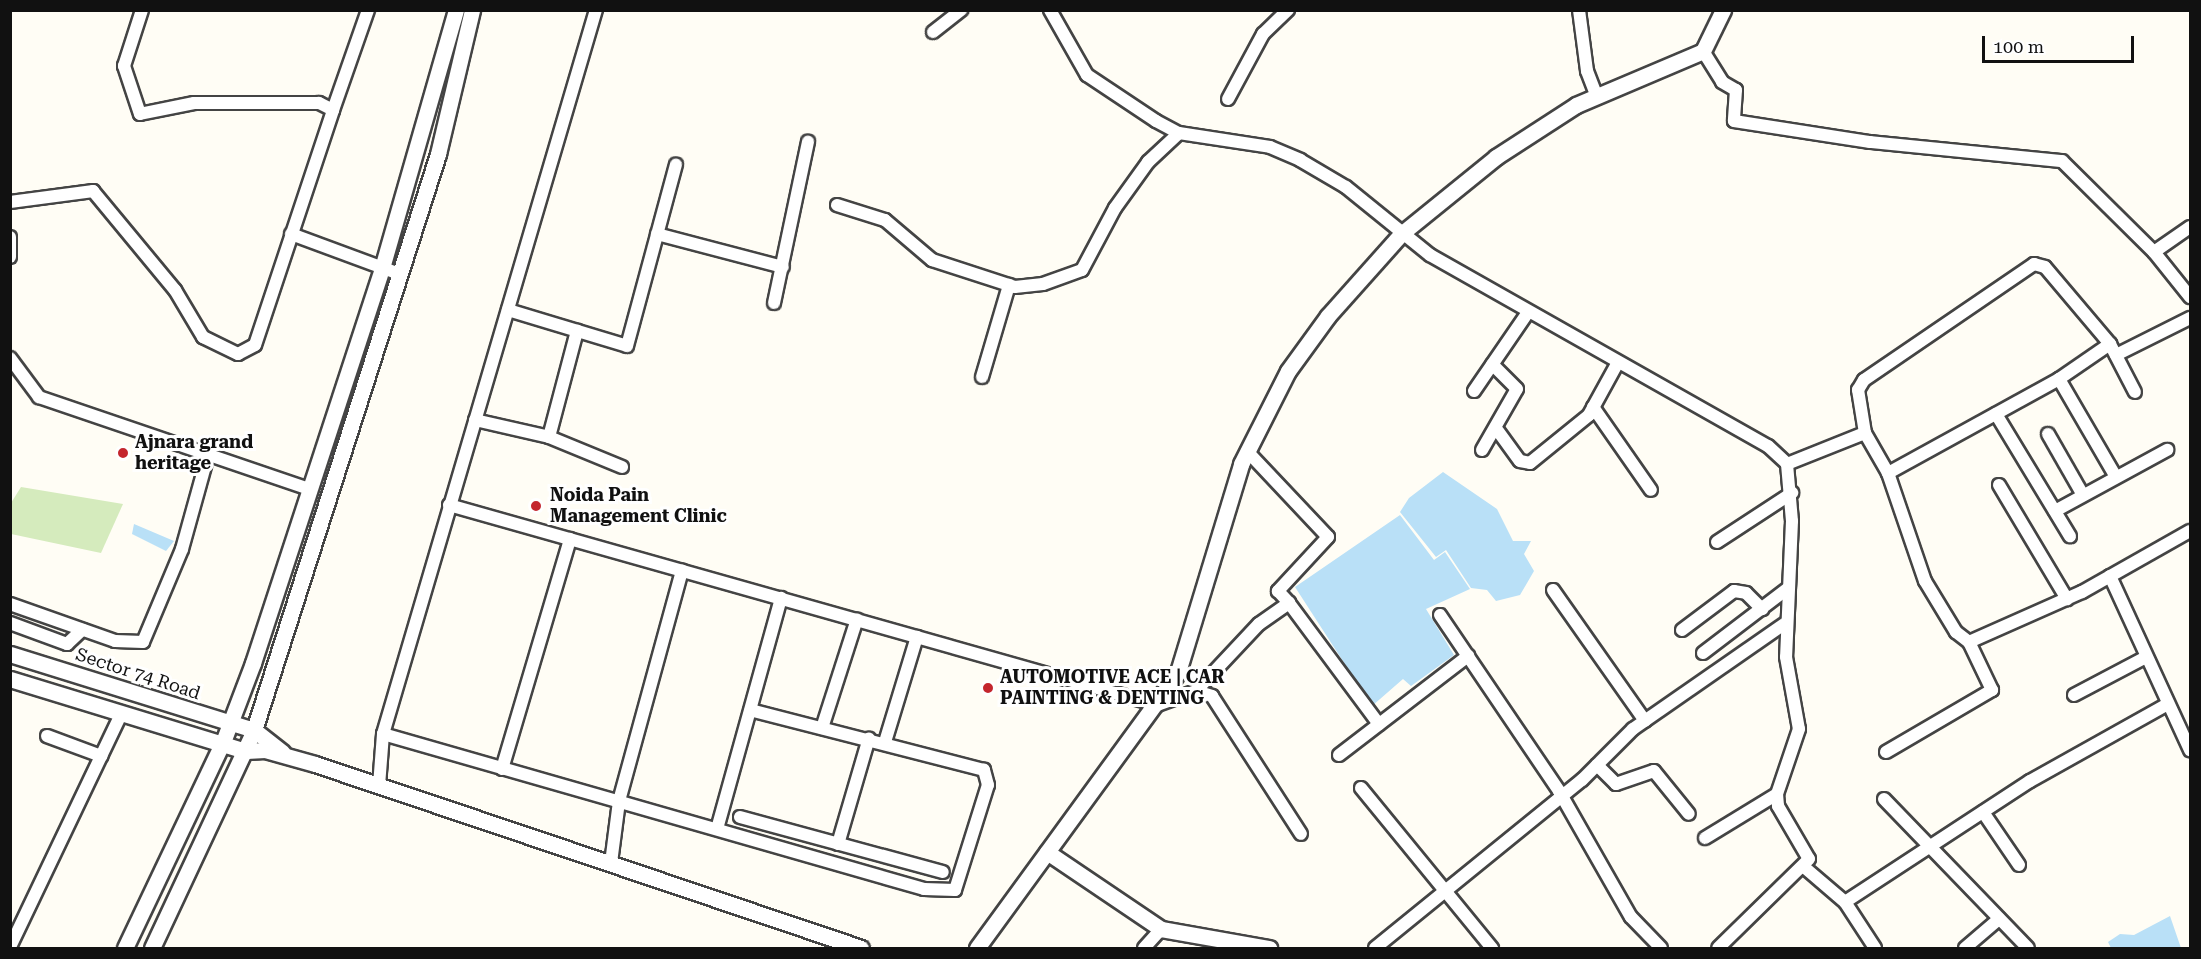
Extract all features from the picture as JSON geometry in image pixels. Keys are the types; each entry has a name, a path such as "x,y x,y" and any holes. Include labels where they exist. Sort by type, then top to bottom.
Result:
{"street":[{"path":"142,10 124,66 140,114 194,103 319,103 333,110"},
{"path":"10,202 93,190 175,290 203,337 238,354 255,345 368,10"},
{"path":"125,948 223,742 310,489 382,268 456,10"},
{"path":"152,948 254,730 438,154 472,10"},
{"path":"379,786 383,734 596,10"},
{"path":"933,32 960,10"},
{"path":"1050,10 1087,75 1179,133 1270,147 1300,160 1346,187 1401,234 1617,364 1768,446 1786,464 1792,493 1784,624 1799,729 1777,794 1778,806 1808,850 1804,867 1758,904 1718,948"},
{"path":"1228,99 1263,34 1288,10"},
{"path":"1579,10 1587,71 1596,95"},
{"path":"977,948 1157,705 1185,656 1219,528 1247,451 1305,346 1401,234 1496,157 1596,95 1703,51 1723,10"},
{"path":"1703,51 1722,82 1736,90 1734,121 1870,142 2062,161 2154,252 2190,297"},
{"path":"837,205 885,220 932,260 1009,285 1043,284 1082,270 1115,208 1148,162 1179,133"},
{"path":"774,303 808,142"},
{"path":"508,310 627,346 676,165"},
{"path":"2154,252 2190,227"},
{"path":"291,234 399,274"},
{"path":"657,234 783,267"},
{"path":"10,237 10,257"},
{"path":"1886,752 1992,690 1969,642 1956,632 1925,581 1888,473 1866,433 1858,390 1864,380 2034,264 2045,267 2113,349 2135,392"},
{"path":"982,377 1009,285"},
{"path":"1474,391 1528,312"},
{"path":"1888,473 2113,349 2190,318"},
{"path":"549,437 577,331"},
{"path":"10,358 39,397 310,489"},
{"path":"1482,450 1498,431 1517,389 1492,364"},
{"path":"1498,431 1520,461 1530,463 1593,407 1617,364"},
{"path":"2059,379 2116,477"},
{"path":"1593,407 1651,490"},
{"path":"1996,414 2070,536"},
{"path":"475,420 549,437 622,467"},
{"path":"1786,464 1866,433"},
{"path":"2048,434 2083,495"},
{"path":"2055,511 2167,450"},
{"path":"1247,451 1328,537 1278,591 1379,724"},
{"path":"10,603 133,646 150,635 208,455"},
{"path":"1999,484 2067,599"},
{"path":"1717,542 1792,493"},
{"path":"449,505 1157,705 1196,691 1259,624 1289,603"},
{"path":"1969,642 2067,599 2190,531"},
{"path":"502,769 570,539"},
{"path":"611,863 619,801 682,570"},
{"path":"2110,576 2190,750"},
{"path":"1703,653 1787,589"},
{"path":"1553,590 1645,721"},
{"path":"1682,630 1734,591 1746,593 1762,609"},
{"path":"717,829 781,598"},
{"path":"1440,615 1561,797 1631,917 1661,948"},
{"path":"822,728 857,619"},
{"path":"10,623 67,644 82,630"},
{"path":"1375,948 1445,886 1561,797 1645,721 1784,624"},
{"path":"885,742 917,637"},
{"name":"Sector 74 Road","path":"10,654 254,730"},
{"path":"1339,756 1468,656"},
{"path":"2074,695 2146,657"},
{"path":"10,679 121,714 223,742 246,751 284,754 861,948"},
{"path":"1196,691 1212,696 1301,834"},
{"path":"1845,902 1929,850 1983,812 2168,704"},
{"path":"383,734 836,864 943,894 951,894 958,882 988,777 977,767 751,710"},
{"path":"10,947 121,714"},
{"path":"254,730 284,754"},
{"path":"47,736 101,756"},
{"path":"836,864 839,844 869,738"},
{"path":"1598,765 1616,784 1654,771 1689,814"},
{"path":"1361,788 1445,886 1492,948"},
{"path":"1705,838 1777,794"},
{"path":"1884,799 1929,850 2028,948"},
{"path":"1983,812 2019,865"},
{"path":"740,817 943,872"},
{"path":"1047,852 1161,930 1269,948"},
{"path":"1804,867 1845,902 1875,948"},
{"path":"1965,948 1999,920"},
{"path":"1144,948 1161,930"}],"green space":[{"path":"21,487 123,504 101,553 11,534 11,503"}],"water":[{"path":"1443,472 1497,509 1513,541 1531,541 1524,554 1534,571 1520,595 1496,601 1487,590 1471,588 1446,550 1436,557 1400,512 1409,498"},
{"path":"1400,515 1434,560 1445,552 1470,589 1426,609 1454,655 1411,686 1403,679 1372,706 1295,587"},
{"path":"134,524 174,541 166,551 132,534"},
{"path":"2170,916 2181,948 2111,948 2108,942 2120,934 2134,935"}],"place":[{"name":"Ajnara grand heritage","path":"123,453"},
{"name":"Noida Pain Management Clinic","path":"536,506"},
{"name":"AUTOMOTIVE ACE | CAR PAINTING & DENTING","path":"988,688"}]}
